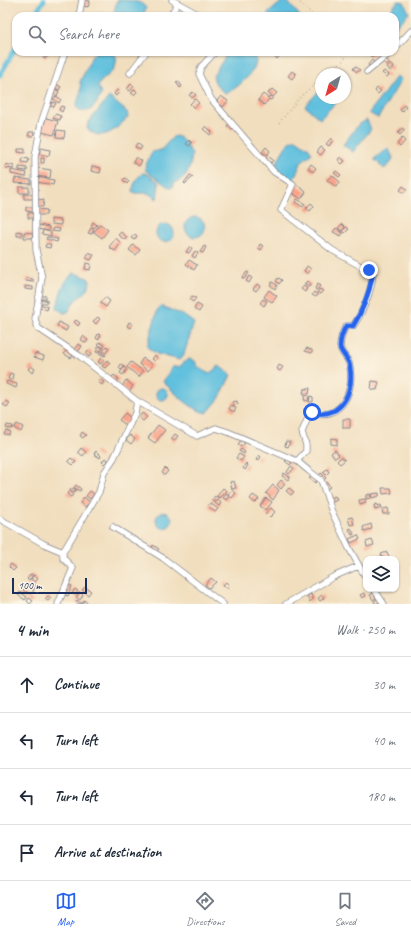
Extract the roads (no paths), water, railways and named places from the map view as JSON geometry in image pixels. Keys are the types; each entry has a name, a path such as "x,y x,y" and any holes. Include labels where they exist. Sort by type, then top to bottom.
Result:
{"street":[{"path":"80,12 82,0"},
{"path":"172,0 194,12"},
{"path":"172,12 178,3"},
{"path":"399,44 411,31"},
{"path":"64,56 41,123 35,157 36,250 42,278 35,319 38,328 81,357 137,401 197,436 216,428 297,461 320,480 332,512 363,574"},
{"path":"130,73 143,56"},
{"path":"211,56 201,67 198,74 211,99 274,172 293,184 281,210 332,250 373,273 367,298 356,322 353,326 346,326 341,336 341,351 348,362 351,380 349,391 342,405 332,412 325,415 312,412 309,415 302,432 306,445 306,451 297,461"},
{"path":"367,72 385,56"},
{"path":"58,604 73,568 63,558 63,552 99,492 104,473 114,458 135,413 137,401"},
{"path":"0,519 44,544 63,552"},
{"path":"113,527 163,558 223,604"},
{"path":"286,604 358,566"},
{"path":"376,592 384,604"}],"water":[{"path":"117,0 130,0 138,2 146,8 144,12 114,12"},
{"path":"286,0 296,12 269,12"},
{"path":"398,1 404,2 409,13 399,24 399,12 389,12"},
{"path":"92,56 116,56 113,71 98,86 101,94 92,109 88,111 80,110 76,107 81,90 80,82"},
{"path":"226,56 255,57 255,66 249,75 234,89 226,93 218,86 213,76"},
{"path":"397,76 401,80 378,118 369,113"},
{"path":"315,95 315,104 334,104 320,119 305,106"},
{"path":"109,97 127,112 128,117 109,133 98,135 92,133 87,128 88,123"},
{"path":"367,120 371,129 353,152 343,145 358,125"},
{"path":"176,136 181,138 192,154 189,169 185,176 173,184 173,187 170,188 146,171 145,167 152,152 161,150 173,137"},
{"path":"296,139 309,148 312,153 302,161 293,181 278,172 275,167 289,143"},
{"path":"388,148 393,158 390,164 384,169 374,159"},
{"path":"143,173 149,175 159,183 157,199 148,193 133,193 135,182"},
{"path":"195,217 202,220 205,227 202,234 195,237 188,234 185,227 188,220"},
{"path":"161,224 169,224 174,229 172,240 169,242 161,242 156,237 156,229"},
{"path":"74,273 88,278 90,281 89,286 86,292 73,303 68,312 64,313 57,308 59,298 64,284"},
{"path":"161,306 183,315 194,323 183,357 180,360 157,354 147,347 158,308"},
{"path":"188,359 195,361 197,366 209,374 219,366 231,375 219,399 207,413 189,405 163,382 172,367 179,367"},
{"path":"162,388 166,390 168,394 166,398 162,400 158,398 156,394 158,390"},
{"path":"164,512 170,514 172,520 170,526 164,528 158,526 156,520 158,514"}],"waterway":[{"path":"36,12 44,0"},
{"path":"0,75 12,54"}]}
